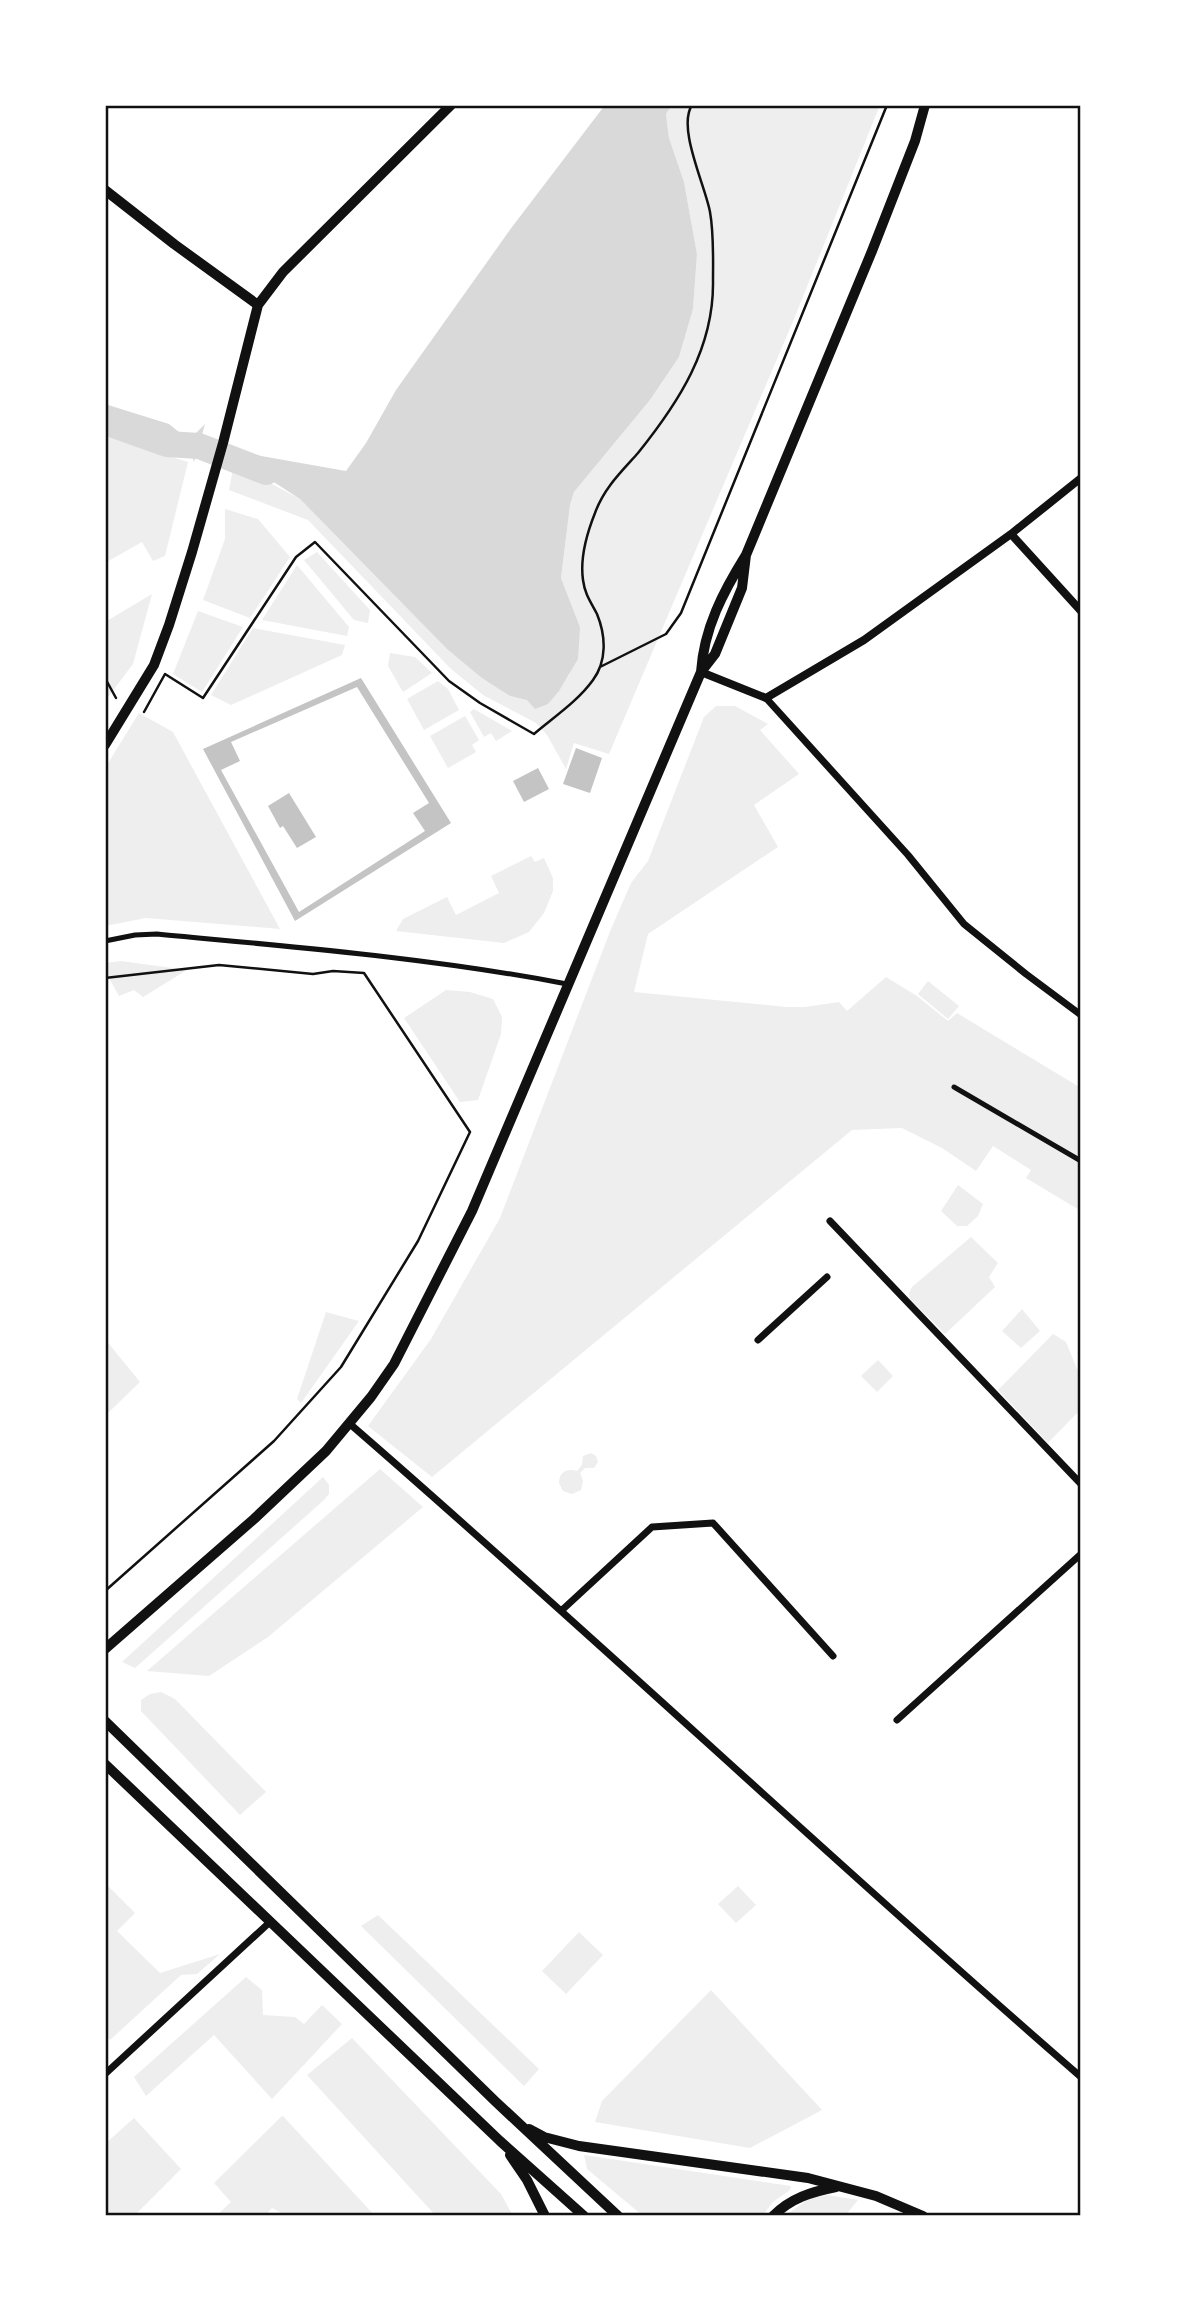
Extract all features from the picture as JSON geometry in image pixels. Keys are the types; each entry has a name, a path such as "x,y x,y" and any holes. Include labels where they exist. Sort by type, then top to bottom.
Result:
{"main road":[{"path":"105,745 154,665 192,552 258,304 283,272 451,105"},
{"path":"915,141 925,105"},
{"path":"105,1649 254,1519 326,1451 350,1424 394,1364 472,1211 570,984 701,672 703,646 710,625 729,582 746,555 932,105"},
{"path":"105,190 258,304"},
{"path":"105,1721 618,2216"},
{"path":"105,1765 500,2141 584,2216"},
{"path":"520,2124 544,2137 579,2146 782,2173 842,2186 876,2196 923,2216"},
{"path":"500,2141 527,2180 545,2216"},
{"path":"773,2216 790,2201 810,2192 842,2186"}],"street":[{"path":"766,698 864,640 1011,534 1081,478"},
{"path":"1011,534 1081,611"},
{"path":"701,672 766,698 908,855 964,923 1081,1015"},
{"path":"105,941 135,934 157,934 380,956 570,984"},
{"path":"954,1087 1081,1161"},
{"path":"830,1222 1081,1484"},
{"path":"758,1340 827,1277"},
{"path":"350,1424 715,1749 886,1906 1081,2077"},
{"path":"561,1611 652,1527 713,1523 833,1656"},
{"path":"897,1720 1081,1554"},
{"path":"105,2074 271,1921"}],"path":[{"path":"144,712 165,674 203,698 296,557 315,542 449,681 480,703 534,734 594,680 605,644 597,614 587,599 583,578 587,533 610,484 645,443 686,385 700,356 711,320 713,284 710,214 688,137 687,111 692,105"},
{"path":"600,667 666,634 681,613 887,105"},
{"path":"105,678 116,698"},
{"path":"105,978 219,965 313,974 333,971 364,973 470,1132 418,1241 341,1367 274,1441 105,1591"}],"shaded area":[{"path":"605,105 672,105 666,114 669,138 684,182 697,254 693,309 679,357 650,400 574,492 561,578 580,627 578,659 548,704 535,709 527,700 510,696 482,678 447,649 300,499 233,459 239,452 346,471 366,443 396,390 512,227"},
{"path":"672,105 880,105 794,319 609,754 574,743 566,769 547,735 536,723 483,695 451,669 308,520 229,490 233,469 257,476 300,499 447,649 510,696 548,704 569,675 580,627 561,578 574,492 650,400 679,357 693,309 697,254 684,182 669,138 666,114"},
{"path":"105,404 169,424 185,437 193,436 205,424 194,462 190,449 105,421"},
{"path":"105,436 188,462 165,556 153,561 142,542 105,563"},
{"path":"225,509 258,519 290,557 250,618 203,600 225,539"},
{"path":"317,552 370,610 368,623 354,620 304,560"},
{"path":"297,565 349,627 347,636 262,620"},
{"path":"152,594 133,664 105,701 105,622"},
{"path":"198,611 243,627 202,692 173,674"},
{"path":"253,628 345,645 342,655 231,705 211,695"},
{"path":"390,653 415,657 432,673 403,692 388,666"},
{"path":"438,681 448,689 459,710 424,730 407,699"},
{"path":"716,706 735,706 768,724 760,730 799,774 754,805 778,847 648,934 634,992 787,1007 839,1002 847,1011 886,977 917,996 948,1021 957,1013 1081,1088 1081,1211 1026,1178 1031,1170 993,1146 976,1171 942,1148 902,1128 852,1130 432,1477 368,1426 431,1339 500,1218 611,929 631,883 648,861 704,717"},
{"path":"474,709 512,731 496,741 491,733 484,737 470,712"},
{"path":"139,713 173,732 280,929 146,918 105,926 105,768"},
{"path":"465,716 479,740 472,745 476,752 448,768 430,736"},
{"path":"531,856 535,862 544,858 553,878 553,891 544,913 529,932 504,943 396,931 403,919 447,897 456,915 499,893 491,876"},
{"path":"121,961 187,970 143,997 134,990 119,996 105,971 105,963"},
{"path":"928,981 959,1006 948,1019 918,994"},
{"path":"446,990 470,992 493,999 502,1017 501,1034 478,1100 460,1102 404,1018"},
{"path":"958,1185 983,1204 978,1216 967,1226 957,1226 941,1211"},
{"path":"971,1237 998,1263 989,1277 995,1287 945,1334 910,1299 909,1293 912,1287"},
{"path":"1022,1309 1040,1331 1021,1348 1002,1331"},
{"path":"326,1312 359,1321 301,1403 297,1399"},
{"path":"1053,1334 1066,1342 1077,1369 1081,1369 1081,1409 1048,1443 998,1390"},
{"path":"105,1339 140,1382 108,1413 105,1409"},
{"path":"878,1360 893,1376 877,1392 861,1376"},
{"path":"591,1453 596,1456 598,1462 594,1468 585,1468 580,1473 583,1481 581,1490 572,1494 563,1491 559,1483 562,1474 577,1471 582,1465 583,1456"},
{"path":"380,1469 423,1507 268,1637 209,1676 147,1671"},
{"path":"323,1477 329,1485 329,1494 324,1500 135,1668 122,1662"},
{"path":"161,1692 175,1699 266,1792 240,1815 141,1711 141,1700 150,1694"},
{"path":"105,1883 135,1913 117,1931 160,1973 220,1954 197,1974 181,1975 110,2040 105,2034"},
{"path":"738,1886 756,1905 736,1923 718,1904"},
{"path":"378,1915 539,2069 524,2086 361,1926"},
{"path":"579,1932 603,1955 566,1994 542,1971"},
{"path":"246,1977 262,1990 263,2015 295,2017 304,2024 322,2005 342,2024 272,2099 214,2035 146,2096 134,2077"},
{"path":"711,1990 822,2110 750,2148 595,2122 602,2101"},
{"path":"352,2038 501,2194 513,2216 436,2216 307,2075"},
{"path":"282,2116 375,2216 287,2216 272,2208 265,2216 216,2216 231,2202 214,2183"},
{"path":"134,2118 181,2169 134,2216 105,2216 105,2144"},
{"path":"584,2155 791,2186 762,2216 643,2216 587,2169"},
{"path":"827,2195 858,2200 845,2216 785,2216 808,2199"}],"building":[{"path":"361,678 451,823 295,921 203,749","holes":["357,687 429,803 413,813 425,831 299,912 221,770 240,761 231,742"]},
{"path":"576,748 602,758 590,793 563,784"},
{"path":"538,768 549,789 524,802 513,781"},
{"path":"289,793 316,837 297,848 283,826 280,828 268,806"}],"waterway":[{"path":"105,422 167,444 199,446 266,472"}]}
